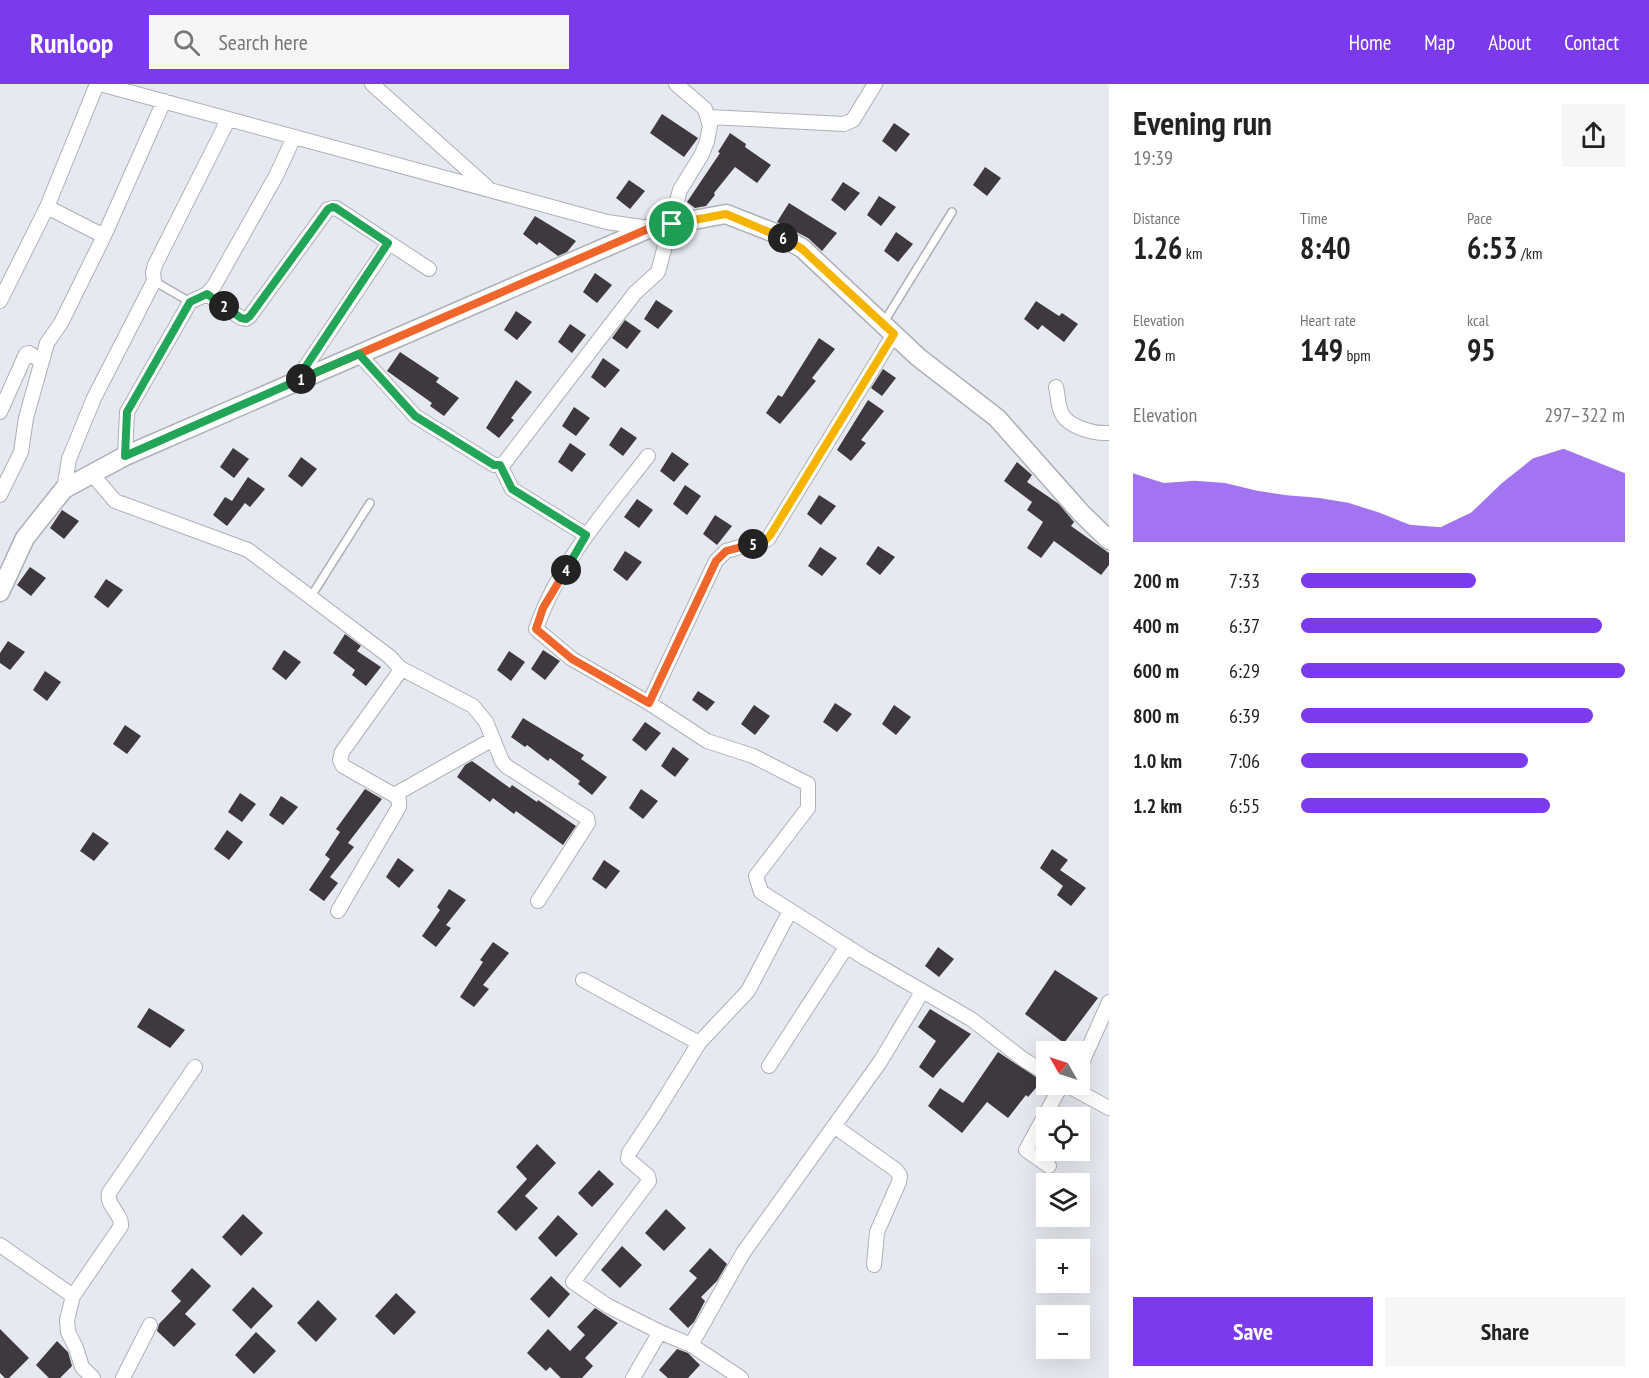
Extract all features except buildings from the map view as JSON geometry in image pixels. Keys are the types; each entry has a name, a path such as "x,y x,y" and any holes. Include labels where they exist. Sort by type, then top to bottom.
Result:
{"street":[{"path":"0,301 47,207 98,84 607,222 650,228"},
{"path":"372,84 490,191"},
{"path":"359,354 422,421 494,465 505,462 635,292 658,272 682,184 702,154 710,126 709,117 698,102 676,84"},
{"path":"709,117 844,124 853,120 875,84"},
{"path":"0,495 21,452 26,418 47,343 61,323 104,236 164,101"},
{"path":"63,489 69,459 89,409 154,281 155,265 228,120"},
{"path":"125,456 127,412 190,302 207,294 214,286 276,176 294,137"},
{"path":"443,148 447,178"},
{"path":"47,207 104,236"},
{"path":"207,294 241,318 246,319 328,209 332,207 429,269"},
{"path":"0,592 25,538 63,489 125,456 650,228 726,214 772,232 801,248 918,357 997,418 1082,514 1109,540"},
{"path":"296,381 388,243"},
{"path":"649,703 716,561 726,551 768,539 888,329"},
{"path":"0,412 26,354 29,353 41,361"},
{"path":"1056,387 1060,411 1066,419 1092,432 1109,433"},
{"path":"648,456 586,535 543,608 536,629 572,659 649,703 707,741 753,756 808,784 807,808 756,876 761,892 922,992 971,1019 1036,1067"},
{"path":"500,465 512,489 586,535"},
{"path":"92,474 116,501 248,550 390,657 400,668 473,706 481,714 506,766 583,814 588,823 537,901"},
{"path":"338,911 399,807 399,800 394,795 343,765 340,760 342,752 400,668"},
{"path":"394,795 493,740"},
{"path":"741,1378 691,1345 608,1306 573,1282 649,1181 648,1176 627,1156 699,1043 748,990 790,911"},
{"path":"770,1066 847,946"},
{"path":"583,980 699,1043"},
{"path":"691,1345 743,1253 880,1062 922,992"},
{"path":"1090,1045 1109,1002"},
{"path":"93,1378 82,1367 67,1326 73,1296 121,1226 121,1221 108,1200 109,1192 195,1067"},
{"path":"1049,1166 1026,1150 1061,1095"},
{"path":"1085,1095 1109,1108"},
{"path":"834,1126 896,1170 900,1176 877,1232 874,1265"},
{"path":"0,1245 73,1296"},
{"path":"123,1378 150,1325"},
{"path":"633,1378 660,1332"}],"lane":[{"path":"888,329 952,212"},
{"path":"154,281 190,302"},
{"path":"310,598 370,503"}],"route":[{"path":"672,224 650,228 432,322 359,354 239,406 125,456 127,412 190,302 207,294 241,318 246,319 328,209 336,208 388,243 296,381 359,354 415,416 494,465 500,465 512,489 586,535 543,608 536,629 572,659 649,703 716,561 726,551 768,539 894,334 801,248 772,232 726,214 672,224"}]}
